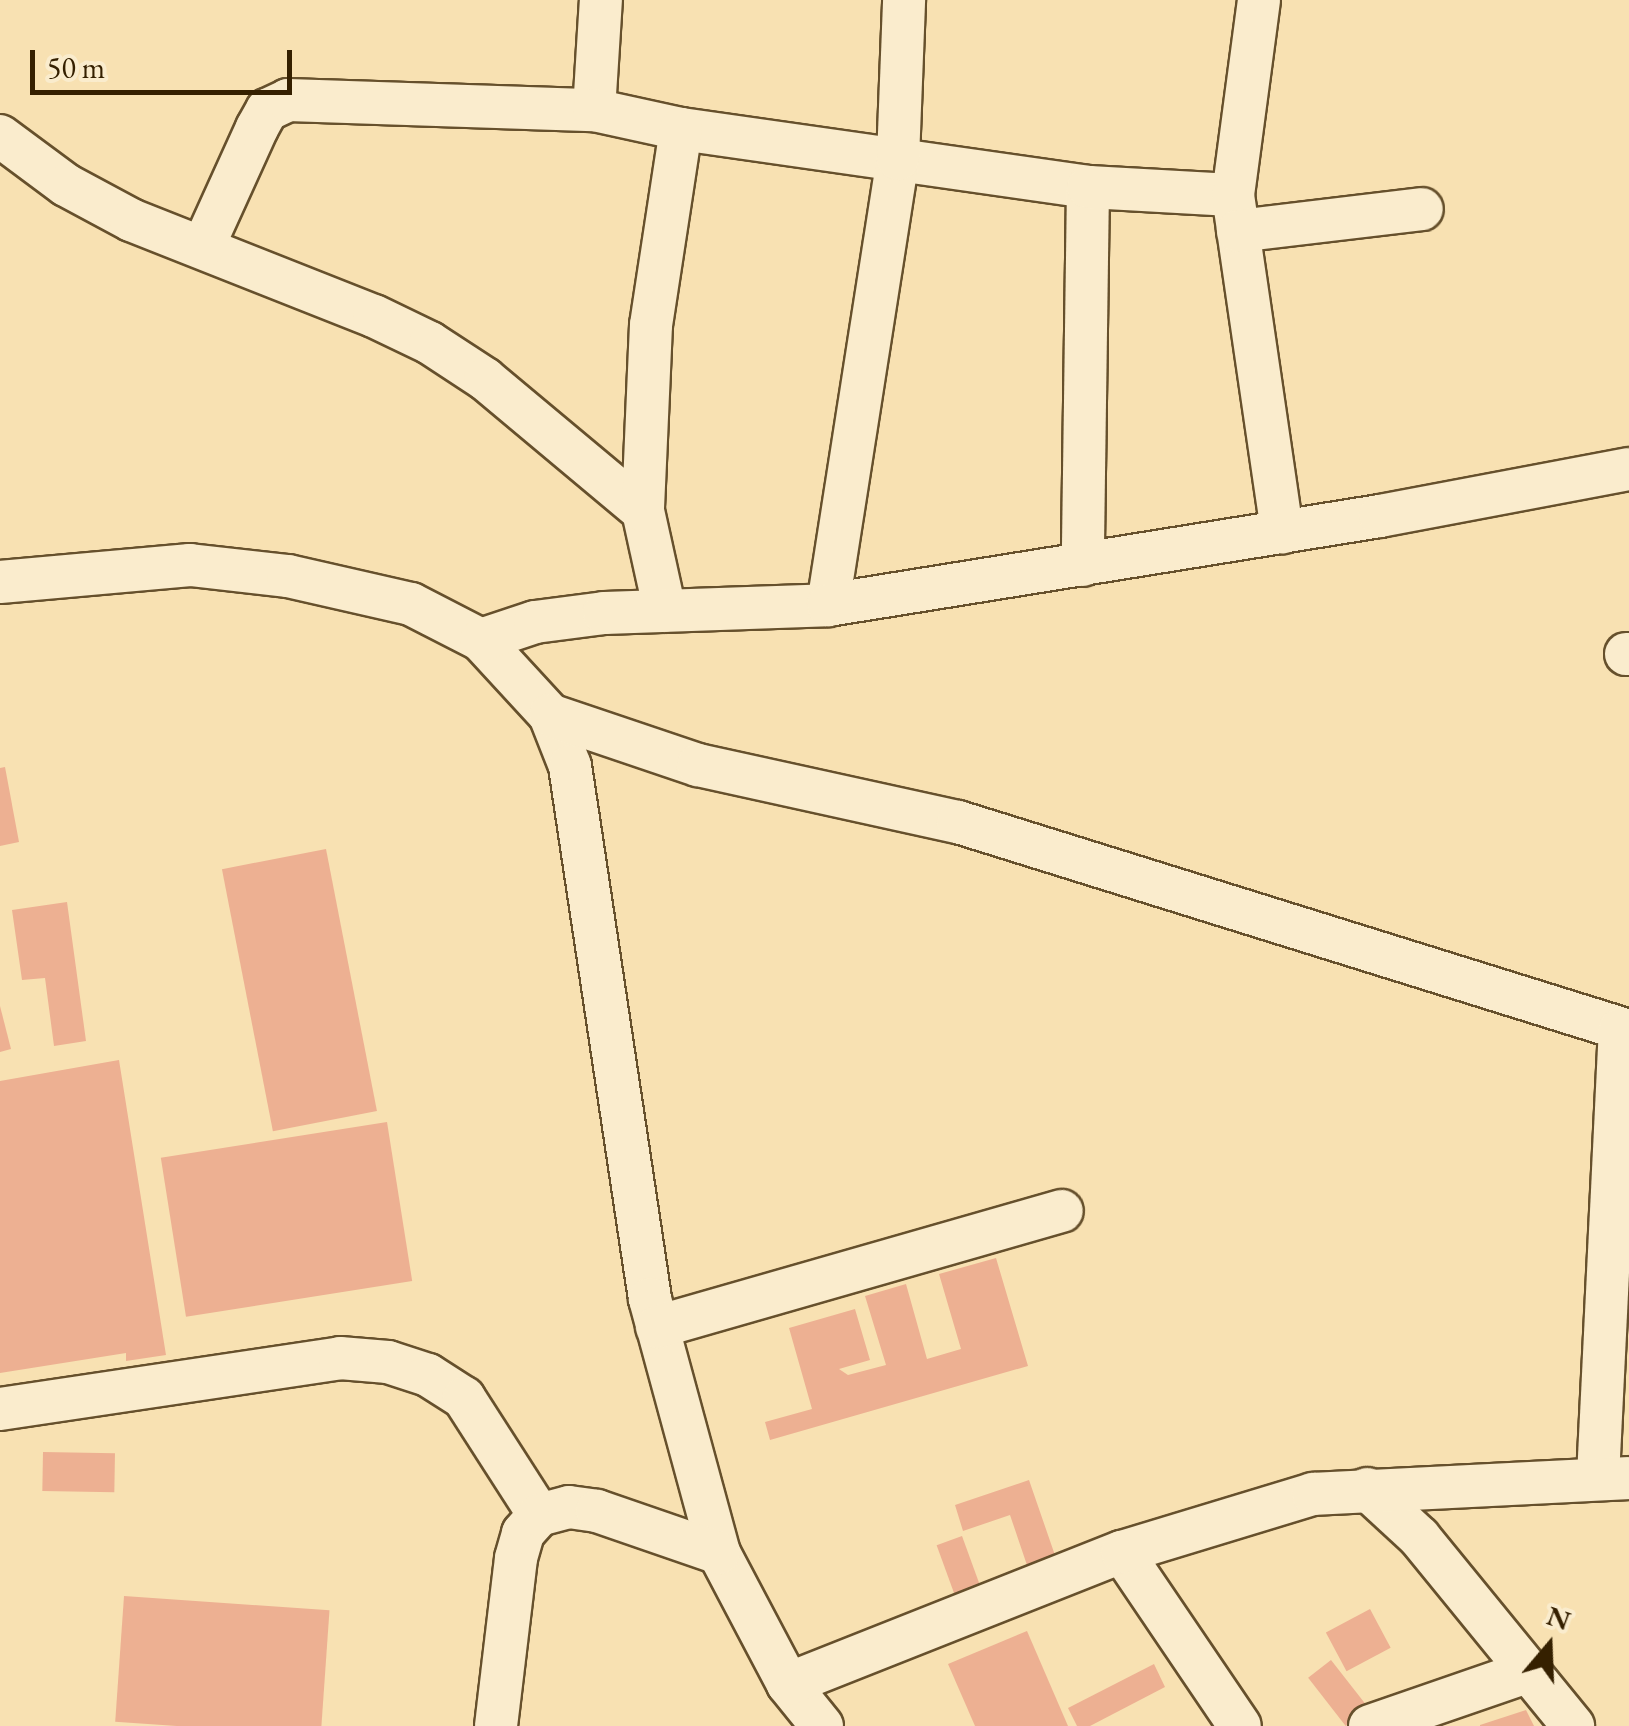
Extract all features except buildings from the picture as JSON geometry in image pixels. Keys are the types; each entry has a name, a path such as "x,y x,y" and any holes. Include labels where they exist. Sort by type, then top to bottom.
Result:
{"street":[{"path":"594,110 601,0"},
{"path":"828,605 898,159 904,0"},
{"path":"1259,0 1235,213 1282,532"},
{"path":"203,247 262,119 268,110 288,100 594,110 681,130 1088,187 1235,213 1422,209"},
{"path":"665,611 643,511 651,325 681,130"},
{"path":"0,136 66,185 132,220 430,343 484,378 643,511"},
{"path":"1082,566 1088,187"},
{"path":"481,640 535,622 604,612 828,605 1082,566 1629,469"},
{"path":"0,582 190,565 288,576 411,604 481,640 550,715 570,766 658,1327 719,1553 788,1684 822,1726"},
{"path":"550,715 698,764 958,822 1625,1030 1614,1478 1313,1494 1122,1552 788,1684"},
{"path":"658,1327 1062,1211"},
{"path":"0,1409 340,1358 388,1362 428,1375 464,1398 538,1514"},
{"path":"1367,1489 1419,1536 1573,1726"},
{"path":"496,1726 516,1558 523,1533 538,1514 568,1507 597,1511 719,1553"},
{"path":"1122,1552 1240,1726"},
{"path":"1370,1726 1530,1671"}]}
